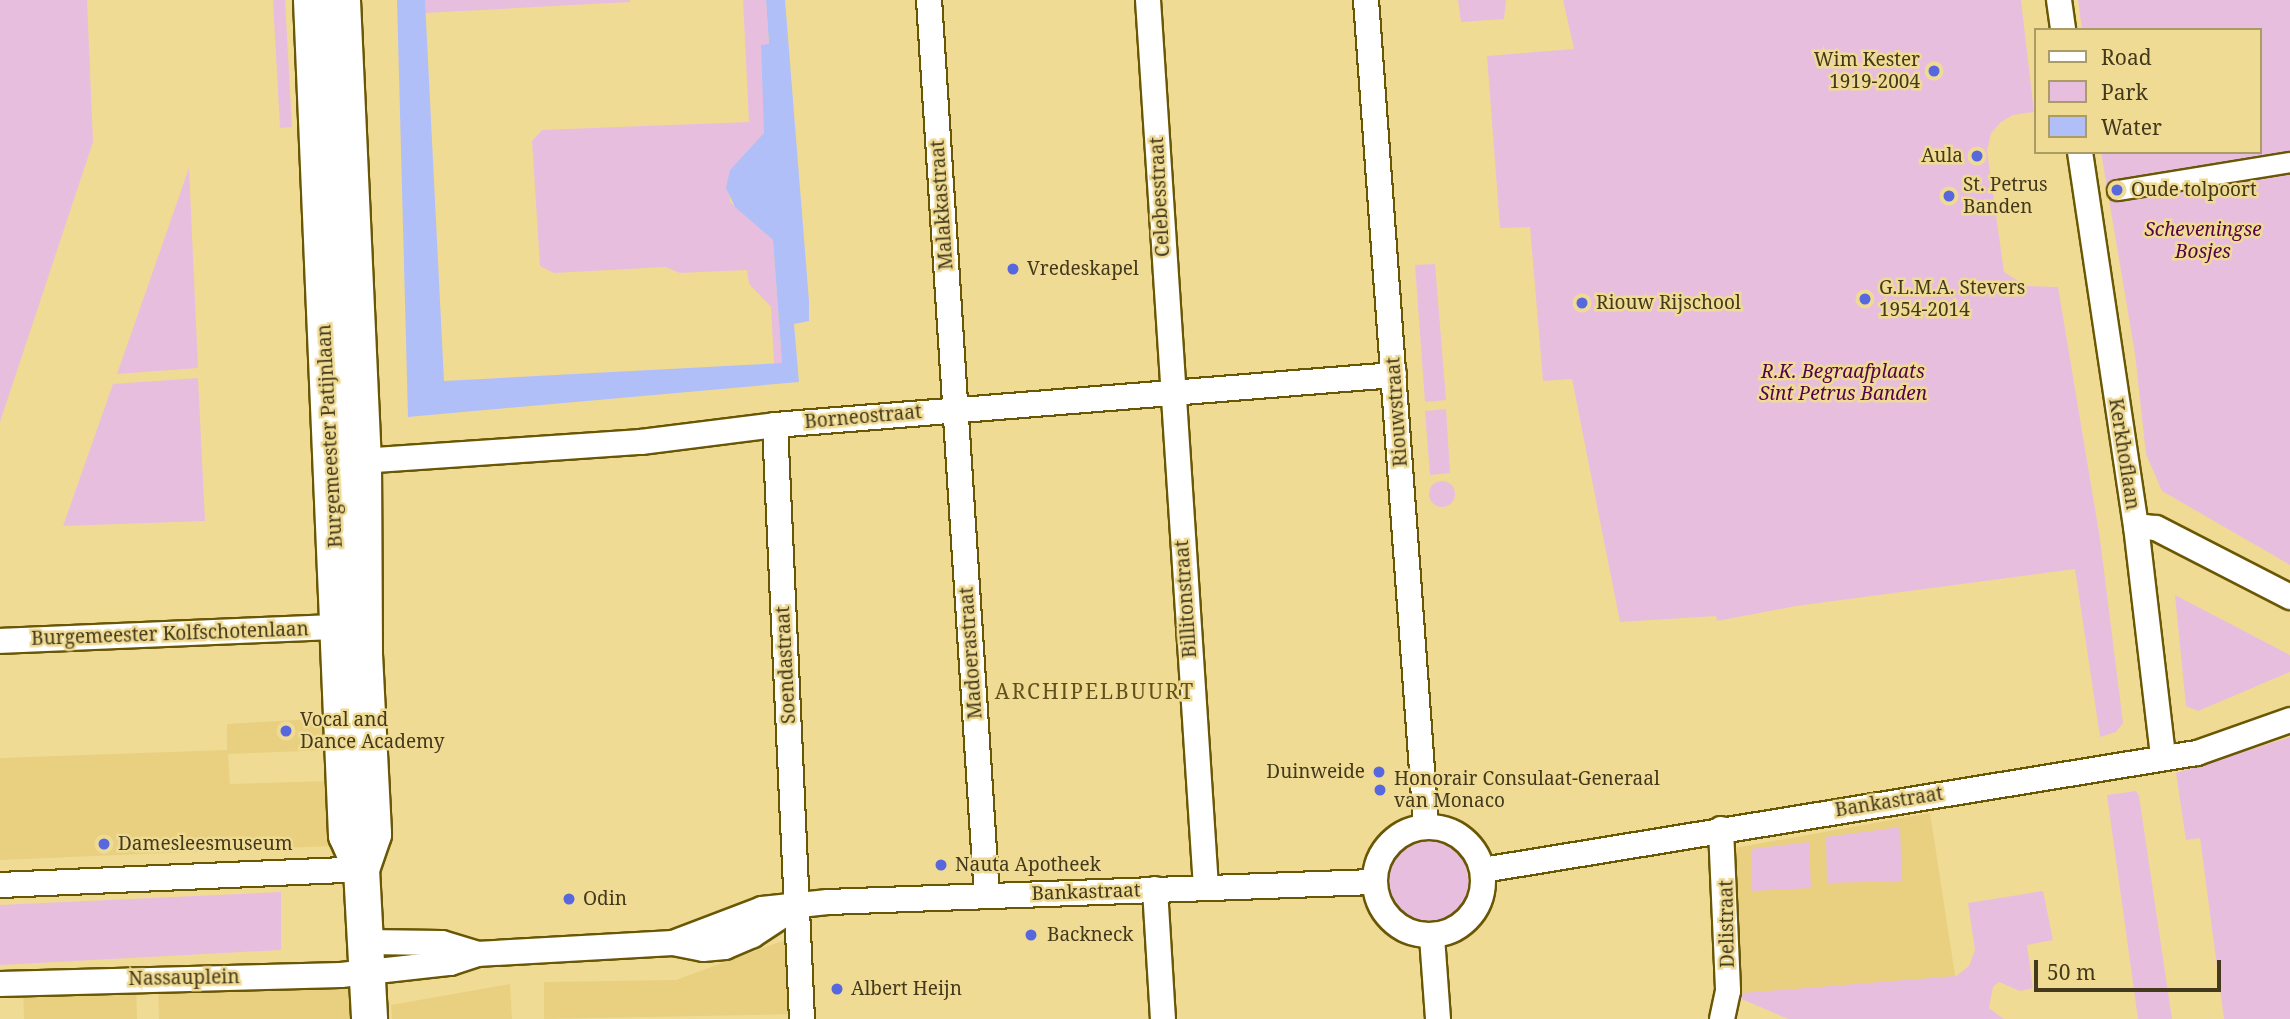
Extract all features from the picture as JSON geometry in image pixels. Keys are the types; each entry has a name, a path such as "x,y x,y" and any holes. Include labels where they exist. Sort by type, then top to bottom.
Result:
{"main road":[{"name":"Burgemeester Patijnlaan","path":"311,0 364,654 373,834 361,869"},
{"name":"Burgemeester Patijnlaan","path":"342,0 347,462 340,626 346,835 361,869 369,1019"}],"street":[{"name":"Malakkastraat","path":"929,0 955,410"},
{"name":"Celebesstraat","path":"1148,0 1172,394"},
{"name":"Riouwstraat","path":"1366,0 1426,825"},
{"path":"2059,0 2063,28"},
{"name":"Kerkhoflaan","path":"2080,154 2136,526 2163,756"},
{"path":"2117,190 2290,162"},
{"name":"Borneostraat","path":"347,462 641,442 775,425 1394,375"},
{"name":"Billitonstraat","path":"1172,394 1206,887"},
{"name":"Madoerastraat","path":"955,410 987,895"},
{"name":"Soendastraat","path":"775,425 802,1019"},
{"path":"2136,526 2156,528 2290,597"},
{"name":"Burgemeester Kolfschotenlaan","path":"0,641 340,626"},
{"name":"Bankastraat","path":"1483,870 2228,745 2290,720"},
{"path":"1426,825 1448,829 1465,840 1483,870 1483,894 1473,915 1455,931 1432,937 1410,933 1392,921 1379,903 1374,882 1378,860 1390,842 1408,829 1426,825"},
{"name":"Delistraat","path":"1721,829 1728,991 1723,1019"},
{"path":"0,885 361,869"},
{"name":"Bankastraat","path":"366,957 450,963 477,954 673,943 762,909 797,906 987,895 1374,882"},
{"path":"1155,889 1163,1019"},
{"path":"1432,937 1438,1019"},
{"name":"Nassauplein","path":"0,984 366,957"}],"shaded area":[{"path":"328,718 329,750 228,754 230,784 330,781 332,846 0,860 0,758 227,750 227,724"},
{"path":"1930,813 1960,1008 1783,1013 1730,994 1734,848"},
{"path":"799,935 801,1014 544,1019 544,982 676,980"},
{"path":"348,975 350,1019 159,1019 158,980"},
{"path":"136,980 137,1019 24,1019 23,984"},
{"path":"510,984 512,1019 392,1019 391,1005"}],"green space":[{"path":"0,0 87,0 93,142 0,422"},
{"path":"273,0 285,0 292,127 280,128"},
{"path":"425,0 630,0 630,2 425,13"},
{"path":"743,0 766,0 769,45 761,45 766,126 761,139 730,170 730,202 773,240 782,363 774,364 771,307 749,284 747,270 680,273 665,267 554,273 540,266 532,141 542,130 749,122"},
{"path":"1458,0 1506,0 1504,19 1461,22"},
{"name":"R.K. Begraafplaats Sint Petrus Banden","path":"1563,0 2021,0 2034,112 2013,115 2001,122 1991,133 1987,151 2004,272 2026,286 2058,287 2100,539 2123,723 2116,732 2100,737 2075,569 1796,606 1717,621 1716,616 1620,622 1572,379 1543,381 1530,227 1500,228 1487,56 1574,49"},
{"name":"Scheveningse Bosjes","path":"2078,0 2290,0 2290,565 2162,491 2146,454 2135,354 2101,154 2262,154 2262,28 2082,28"},
{"path":"189,168 198,368 117,374"},
{"path":"1435,264 1446,400 1425,402 1415,265"},
{"path":"198,378 205,521 63,526 113,384"},
{"path":"1446,409 1450,473 1430,475 1425,411"},
{"path":"1442,481 1451,485 1455,494 1451,503 1442,507 1433,503 1429,494 1433,485"},
{"path":"2175,595 2290,655 2290,672 2198,711 2186,706"},
{"path":"2290,737 2290,1019 2224,1019 2200,838 2186,840 2176,773"},
{"path":"2136,791 2139,796 2172,1019 2138,1019 2107,795"},
{"path":"1900,827 1902,881 1827,883 1826,837"},
{"path":"1430,839 1444,842 1464,859 1470,886 1459,910 1448,919 1420,923 1395,909 1386,881 1394,856 1417,841"},
{"path":"1809,842 1811,888 1751,891 1751,849"},
{"path":"2043,891 2053,940 2027,945 2033,988 2020,991 1999,982 1993,987 1989,1008 2004,1019 1788,1019 1730,994 1956,976 1969,966 1975,950 1968,903"},
{"path":"281,892 281,950 0,965 0,905"}],"water":[{"path":"397,0 425,0 444,381 782,363 773,240 735,207 726,188 730,170 764,133 761,45 769,44 766,0 785,0 809,301 809,321 794,324 799,382 408,417"}],"place":[{"name":"Wim Kester 1919-2004","path":"1934,71"},
{"name":"Aula","path":"1977,156"},
{"name":"Oude tolpoort","path":"2117,190"},
{"name":"St. Petrus Banden","path":"1949,196"},
{"name":"Vredeskapel","path":"1013,269"},
{"name":"G.L.M.A. Stevers 1954-2014","path":"1865,299"},
{"name":"Riouw Rijschool","path":"1582,303"},
{"name":"Vocal and Dance Academy","path":"286,731"},
{"name":"Duinweide","path":"1379,772"},
{"name":"Honorair Consulaat-Generaal van Monaco","path":"1380,790"},
{"name":"Damesleesmuseum","path":"104,844"},
{"name":"Nauta Apotheek","path":"941,865"},
{"name":"Odin","path":"569,899"},
{"name":"Backneck","path":"1031,935"},
{"name":"Albert Heijn","path":"837,989"}],"district":[{"name":"ARCHIPELBUURT","path":"1095,691"}]}
